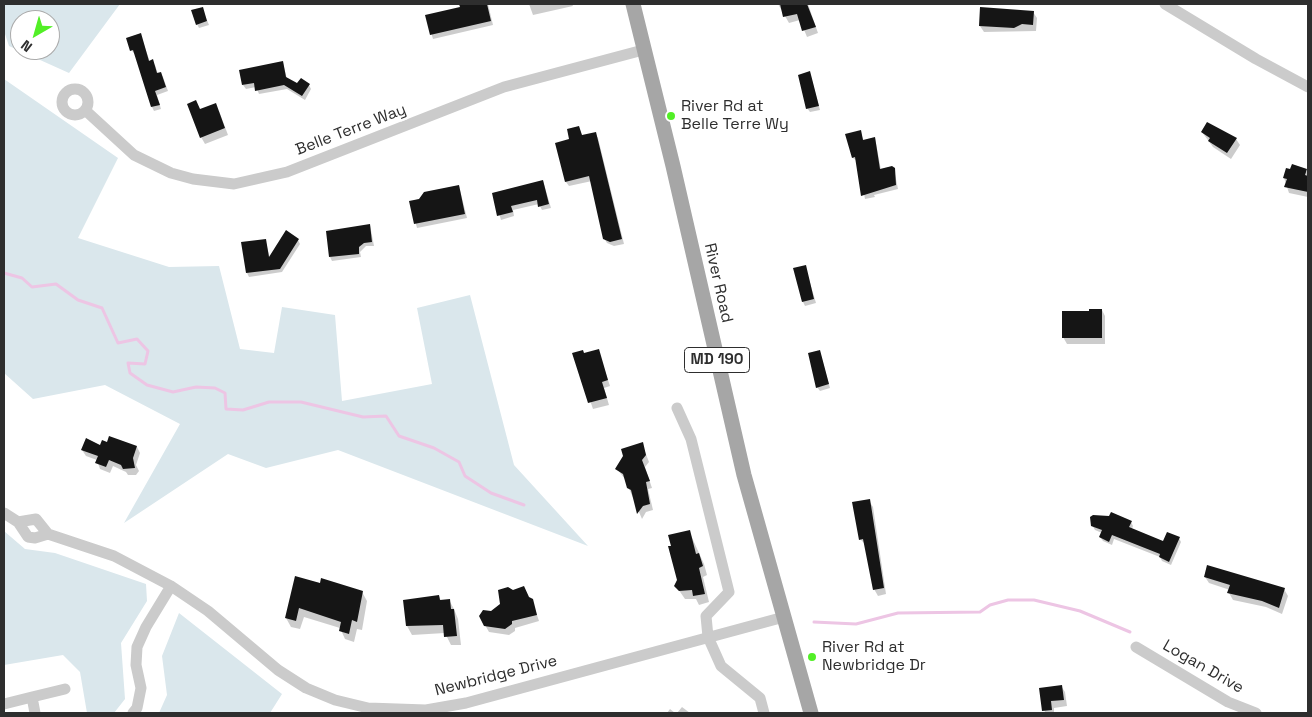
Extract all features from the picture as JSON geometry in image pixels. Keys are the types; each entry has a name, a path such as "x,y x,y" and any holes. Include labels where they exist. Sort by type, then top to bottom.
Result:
{"main road":[{"name":"River Road","path":"633,4 673,166 744,474 811,713"}],"street":[{"path":"1165,4 1256,59 1308,87"},
{"name":"Belle Terre Way","path":"85,110 134,155 171,173 193,179 234,184 287,172 504,87 643,50"},
{"path":"677,408 691,439 729,592 706,616 708,637 721,666 760,698 764,713"},
{"name":"Newbridge Drive","path":"4,513 18,522 28,537 35,538 48,534"},
{"name":"Newbridge Drive","path":"18,522 36,519 48,534 114,556 171,586 208,611 278,670 306,688 335,700 368,708 417,710 468,708 708,637 784,617"},
{"path":"133,713 137,708 141,688 136,665 137,647 146,627 171,586"},
{"name":"Logan Drive","path":"1136,647 1228,702 1256,713"},
{"path":"4,704 65,689"},
{"path":"32,697 35,713"}],"shaded area":[{"path":"4,4 120,4 69,73 40,60 60,60 60,10 10,10 9,46 4,31"},
{"path":"4,79 118,158 78,238 169,267 219,266 240,349 274,353 282,307 335,315 342,401 432,384 417,308 470,295 514,465 588,546 338,450 266,468 228,454 124,523 180,424 105,385 33,399 4,373"},
{"path":"4,531 25,549 55,553 146,584 147,601 121,643 125,699 114,713 87,713 80,672 63,655 4,665"},
{"path":"179,613 282,694 270,713 159,713 167,695 162,656"}],"building":[{"path":"459,4 487,4 491,21 430,35 425,15 460,7"},
{"path":"780,4 807,4 816,27 802,31 797,14 783,17"},
{"path":"203,7 207,21 196,25 191,10"},
{"path":"980,7 1034,11 1033,25 1022,24 1014,28 979,26"},
{"path":"141,33 149,61 153,59 157,73 161,72 166,87 155,91 160,105 151,107 133,50 130,51 126,38"},
{"path":"283,61 286,77 297,83 301,78 310,84 302,96 284,85 255,91 254,83 242,85 239,70"},
{"path":"810,71 819,106 806,109 798,75"},
{"path":"196,100 200,109 216,103 225,128 200,138 187,104"},
{"path":"1207,122 1237,138 1227,153 1208,141 1210,138 1201,132"},
{"path":"579,126 582,135 596,132 622,239 610,242 603,239 589,176 565,182 555,143 569,139 567,129"},
{"path":"861,130 863,140 875,137 880,169 892,166 895,168 896,185 861,196 855,157 852,158 845,134"},
{"path":"1292,164 1307,169 1305,175 1308,176 1308,192 1284,187 1287,179 1283,178 1286,168 1290,169"},
{"path":"543,180 549,204 538,207 537,200 511,206 513,212 497,216 492,193"},
{"path":"459,185 465,214 414,224 409,201 419,199 424,192"},
{"path":"370,224 372,242 364,243 359,247 359,254 329,257 326,231"},
{"path":"286,230 299,239 280,269 246,273 241,242 266,239 269,257"},
{"path":"806,265 814,299 802,302 793,268"},
{"path":"1089,309 1102,309 1102,338 1062,338 1062,311 1089,311"},
{"path":"599,349 608,380 602,382 607,398 588,403 572,353 583,350 584,353"},
{"path":"820,350 829,384 816,388 808,353"},
{"path":"109,436 137,446 133,458 135,468 123,469 121,465 109,460 106,467 95,463 98,456 81,450 86,438 100,445 102,440 107,442"},
{"path":"643,442 646,455 642,460 650,481 646,482 650,504 643,506 637,514 631,490 627,488 623,474 615,469 623,456 621,449"},
{"path":"870,499 884,588 873,590 863,539 859,540 852,502"},
{"path":"1111,512 1132,521 1129,527 1163,541 1167,532 1180,537 1169,562 1159,557 1160,554 1112,535 1109,542 1099,537 1102,530 1091,526 1090,517 1093,515 1109,516"},
{"path":"690,530 696,554 699,553 703,566 699,568 705,594 693,596 692,590 679,591 674,586 677,580 668,546 671,546 668,535"},
{"path":"1207,565 1285,588 1279,608 1262,601 1227,593 1230,585 1204,577"},
{"path":"295,576 320,583 321,578 363,591 357,622 352,620 349,634 339,631 341,622 299,608 296,621 285,618"},
{"path":"524,586 529,597 533,599 537,615 512,621 512,624 505,629 484,626 479,616 483,610 491,611 500,604 498,590 508,587 513,590"},
{"path":"439,595 440,600 450,599 451,609 454,609 457,636 444,637 443,625 406,626 403,600"},
{"path":"1062,685 1064,700 1051,701 1052,710 1042,711 1039,688"}],"waterway":[{"path":"4,273 22,278 32,287 56,284 78,300 102,308 118,343 137,339 148,351 145,364 128,363 130,373 147,385 173,392 196,387 215,388 225,393 226,409 243,410 269,402 301,402 363,417 386,416 399,436 434,448 459,462 465,476 491,493 524,505"},
{"path":"814,622 856,624 898,613 980,612 990,605 1008,600 1034,600 1080,611 1130,632"}],"place":[{"name":"River Rd at Belle Terre Wy","path":"671,116"},
{"name":"River Rd at Newbridge Dr","path":"812,657"}]}
